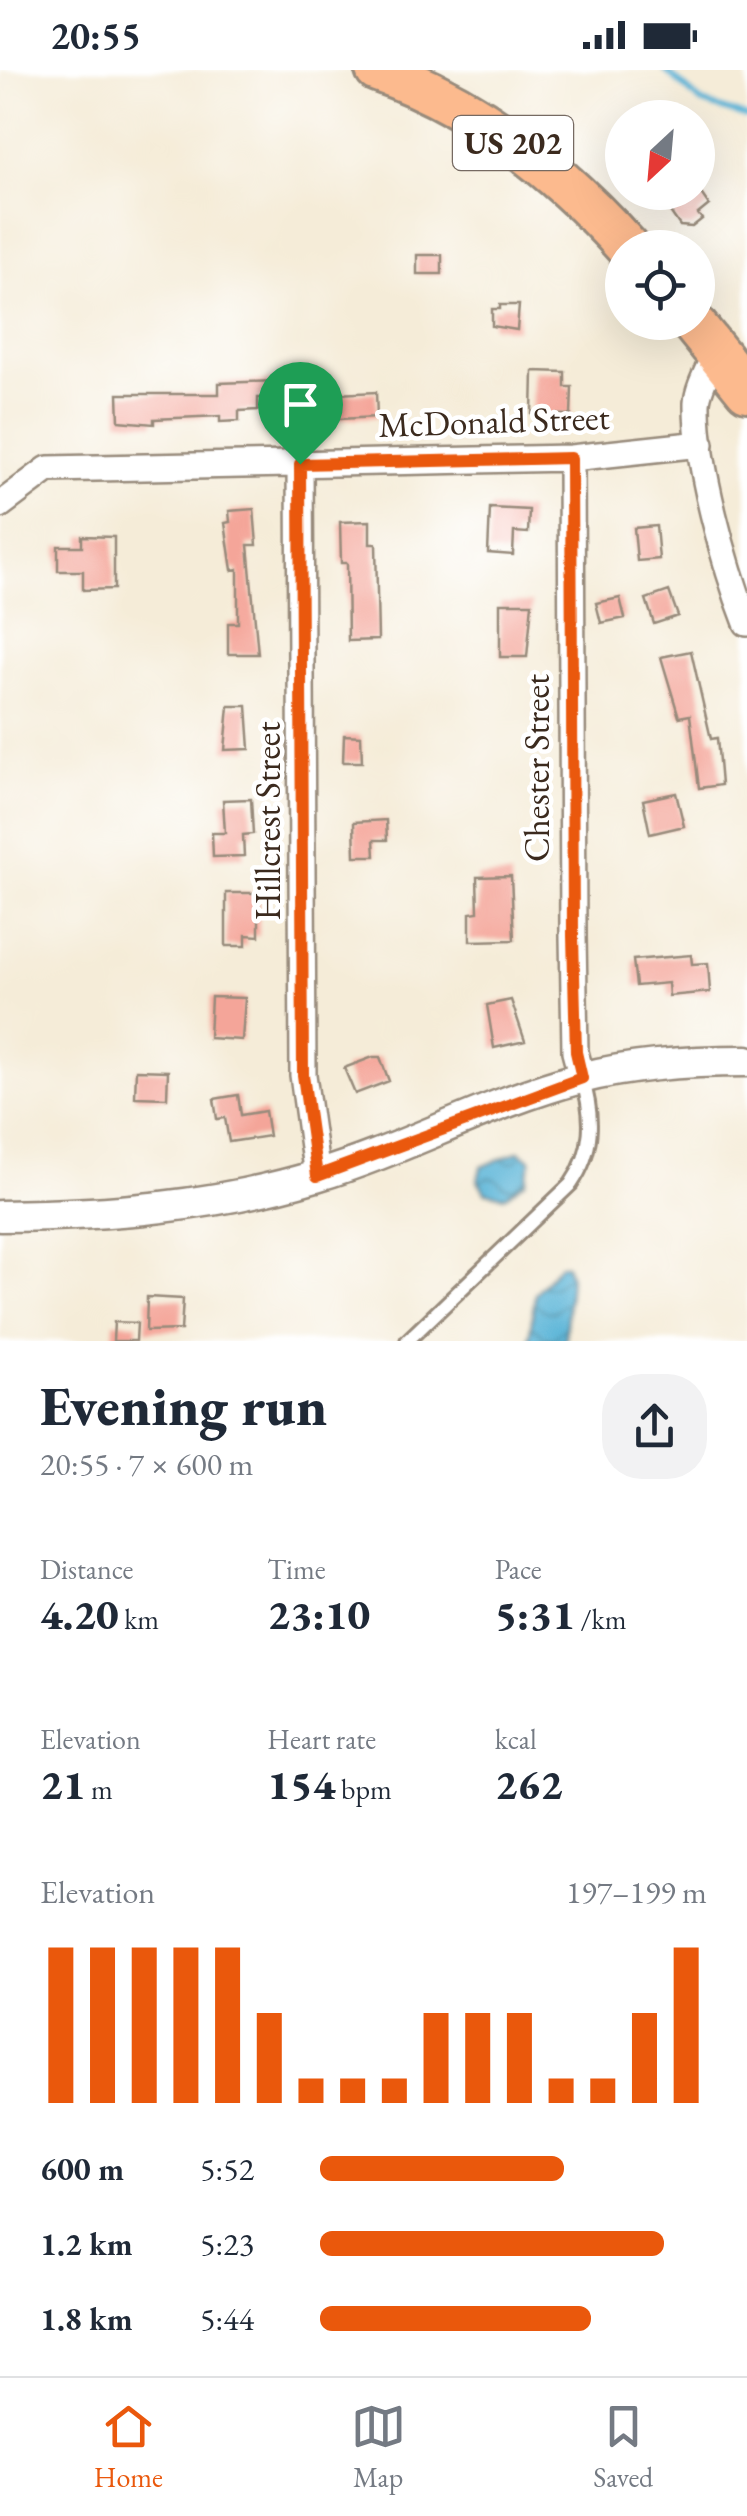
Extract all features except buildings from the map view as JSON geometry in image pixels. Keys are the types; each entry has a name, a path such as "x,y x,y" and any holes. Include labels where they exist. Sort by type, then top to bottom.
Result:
{"highway":[{"name":"US 202","path":"377,70 474,115 554,173 610,230"},
{"path":"706,340 747,390"}],"street":[{"path":"704,340 697,399 701,444 732,584 747,624"},
{"name":"McDonald Street","path":"0,506 48,469 571,458 701,444"},
{"name":"Chester Street","path":"571,458 573,936 576,1052 582,1078"},
{"name":"Hillcrest Street","path":"300,464 303,1075 317,1176"},
{"path":"0,1216 167,1209 317,1176 582,1078 700,1062 747,1061"}],"lane":[{"path":"407,1341 582,1170 590,1149 591,1122 582,1078"}],"water":[{"path":"520,1151 531,1160 526,1181 505,1196 485,1192 478,1180 481,1167"},
{"path":"560,1264 566,1265 570,1277 565,1341 529,1341 535,1294"}],"waterway":[{"path":"665,70 702,103 747,117"}],"route":[{"path":"571,458 573,936 576,1052 582,1078 494,1107 317,1176 303,1075 300,464 571,458"}]}
